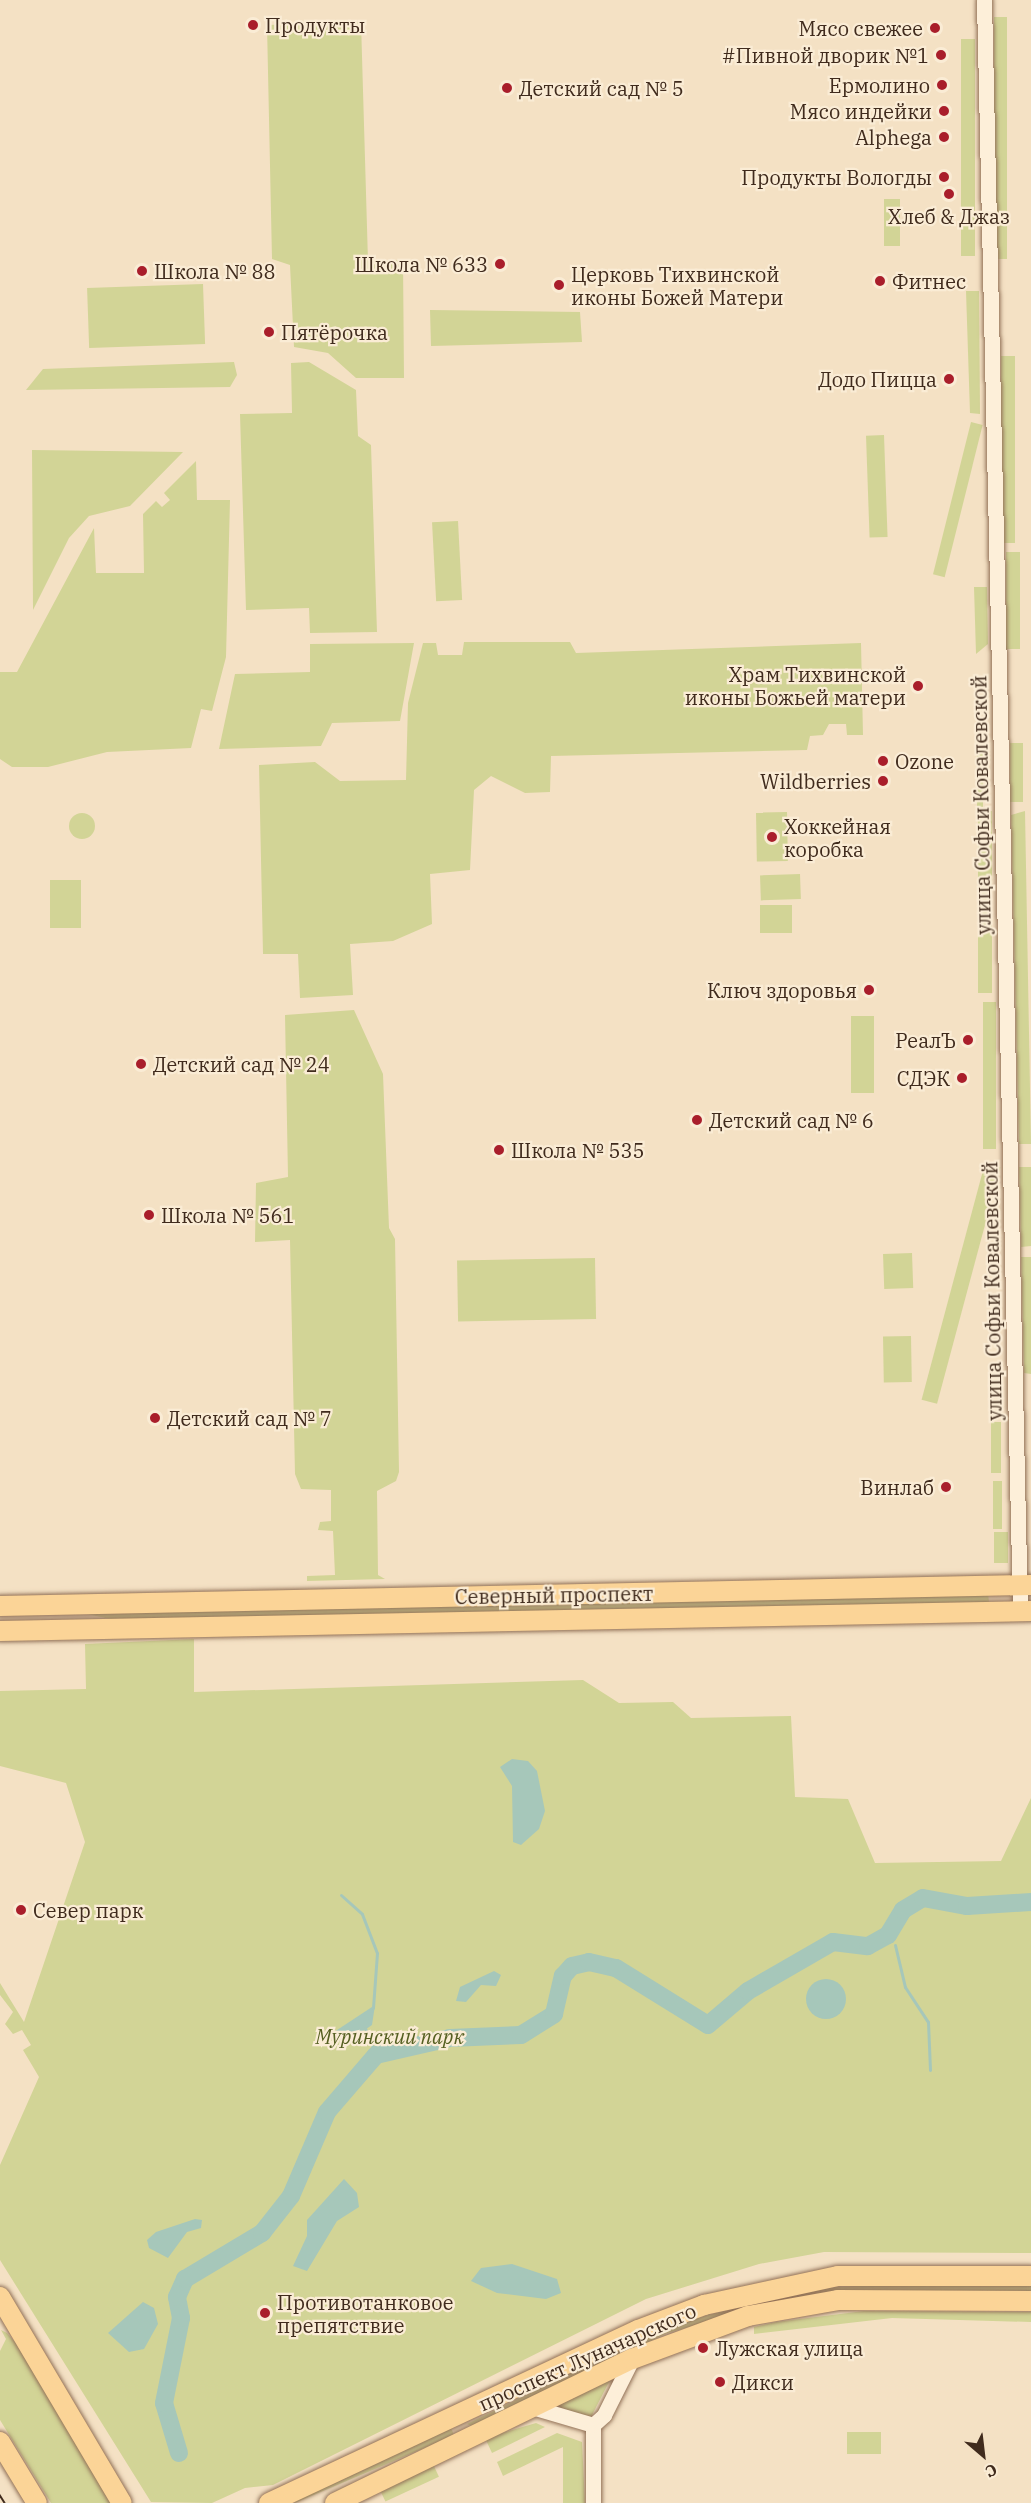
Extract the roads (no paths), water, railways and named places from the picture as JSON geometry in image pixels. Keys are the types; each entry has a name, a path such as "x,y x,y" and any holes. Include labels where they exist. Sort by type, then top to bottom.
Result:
{"main road":[{"name":"Северный проспект","path":"0,1606 1025,1600"},
{"name":"Северный проспект","path":"0,1631 1025,1600"},
{"path":"78,1605 78,1630"},
{"name":"проспект Луначарского","path":"269,2503 674,2315 785,2284 884,2273 1031,2276"},
{"path":"0,2297 122,2503"},
{"name":"проспект Луначарского","path":"335,2503 632,2359 748,2316 815,2303 885,2298 1031,2301"},
{"path":"458,2415 464,2440"},
{"path":"0,2442 37,2503"}],"street":[{"name":"улица Софьи Ковалевской","path":"984,0 1025,1600"},
{"path":"593,2503 593,2425 604,2415 632,2359"},
{"path":"532,2407 593,2425"}],"waterway":[{"path":"341,1895 362,1914 377,1953 373,2008"},
{"path":"179,2453 164,2403 181,2318 177,2297 185,2279 262,2233 291,2196 327,2112 376,2055 450,2038 521,2035 554,2014 563,1976 572,1966 589,1962 616,1968 708,2025 748,1991 833,1942 868,1946 888,1935 903,1910 923,1898 967,1906 1031,1902"},
{"path":"888,1935 892,1941"},
{"path":"895,1945 905,1987 928,2022 930,2070"},
{"path":"365,2028 376,2055"}],"tram line":[{"path":"0,2495 5,2503"}],"place":[{"name":"Продукты","path":"253,25"},
{"name":"Мясо свежее","path":"935,28"},
{"name":"#Пивной дворик №1","path":"941,55"},
{"name":"Ермолино","path":"942,85"},
{"name":"Детский сад № 5","path":"507,88"},
{"name":"Мясо индейки","path":"944,111"},
{"name":"Alphega","path":"944,137"},
{"name":"Продукты Вологды","path":"944,177"},
{"name":"Хлеб & Джаз","path":"949,194"},
{"name":"Школа № 633","path":"500,264"},
{"name":"Школа № 88","path":"142,271"},
{"name":"Фитнес","path":"880,281"},
{"name":"Церковь Тихвинской иконы Божей Матери","path":"559,285"},
{"name":"Пятёрочка","path":"269,332"},
{"name":"Додо Пицца","path":"949,379"},
{"name":"Храм Тихвинской иконы Божьей матери","path":"918,686"},
{"name":"Ozone","path":"883,761"},
{"name":"Wildberries","path":"883,781"},
{"name":"Хоккейная коробка","path":"772,837"},
{"name":"Ключ здоровья","path":"869,990"},
{"name":"РеалЪ","path":"968,1040"},
{"name":"Детский сад № 24","path":"141,1064"},
{"name":"СДЭК","path":"962,1078"},
{"name":"Детский сад № 6","path":"697,1120"},
{"name":"Школа № 535","path":"499,1150"},
{"name":"Школа № 561","path":"149,1215"},
{"name":"Детский сад № 7","path":"155,1418"},
{"name":"Винлаб","path":"946,1487"},
{"name":"Север парк","path":"21,1910"},
{"name":"Противотанковое препятствие","path":"265,2313"},
{"name":"Лужская улица","path":"703,2348"},
{"name":"Дикси","path":"720,2382"}],"park label":[{"name":"Муринский парк","path":"390,2036"}]}
